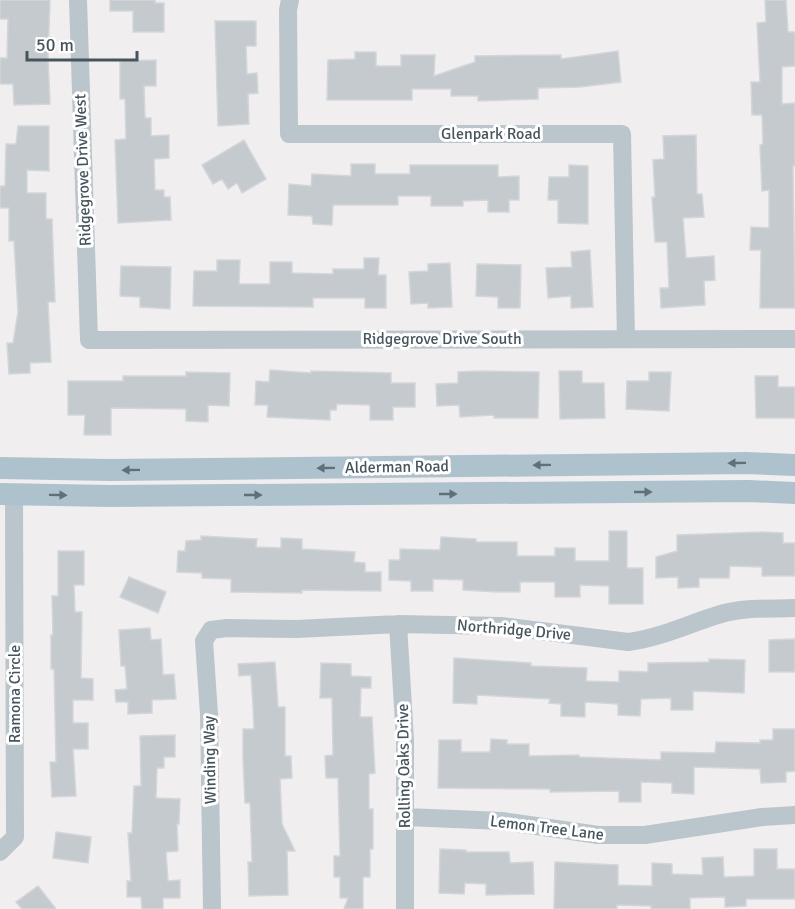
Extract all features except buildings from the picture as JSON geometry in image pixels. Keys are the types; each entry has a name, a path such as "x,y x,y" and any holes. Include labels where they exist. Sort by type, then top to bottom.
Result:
{"main road":[{"name":"Alderman Road","path":"0,468 110,470 747,463 795,465"},
{"name":"Alderman Road","path":"7,494 111,496 795,493"}],"street":[{"name":"Ridgegrove Drive West","path":"78,0 89,340"},
{"name":"Glenpark Road","path":"290,0 288,10 289,134 622,134 626,339"},
{"name":"Ridgegrove Drive South","path":"89,340 795,339"},
{"name":"Ramona Circle","path":"0,852 15,837 7,494"},
{"name":"Northridge Drive","path":"228,628 297,629 398,624 501,626 628,642 647,640 723,613 751,609 795,609"},
{"name":"Rolling Oaks Drive","path":"398,624 405,740 405,909"},
{"name":"Winding Way","path":"212,909 209,714 204,641 211,630 228,628"},
{"name":"Lemon Tree Lane","path":"406,817 502,821 598,835 645,835 762,817 795,815"}]}
